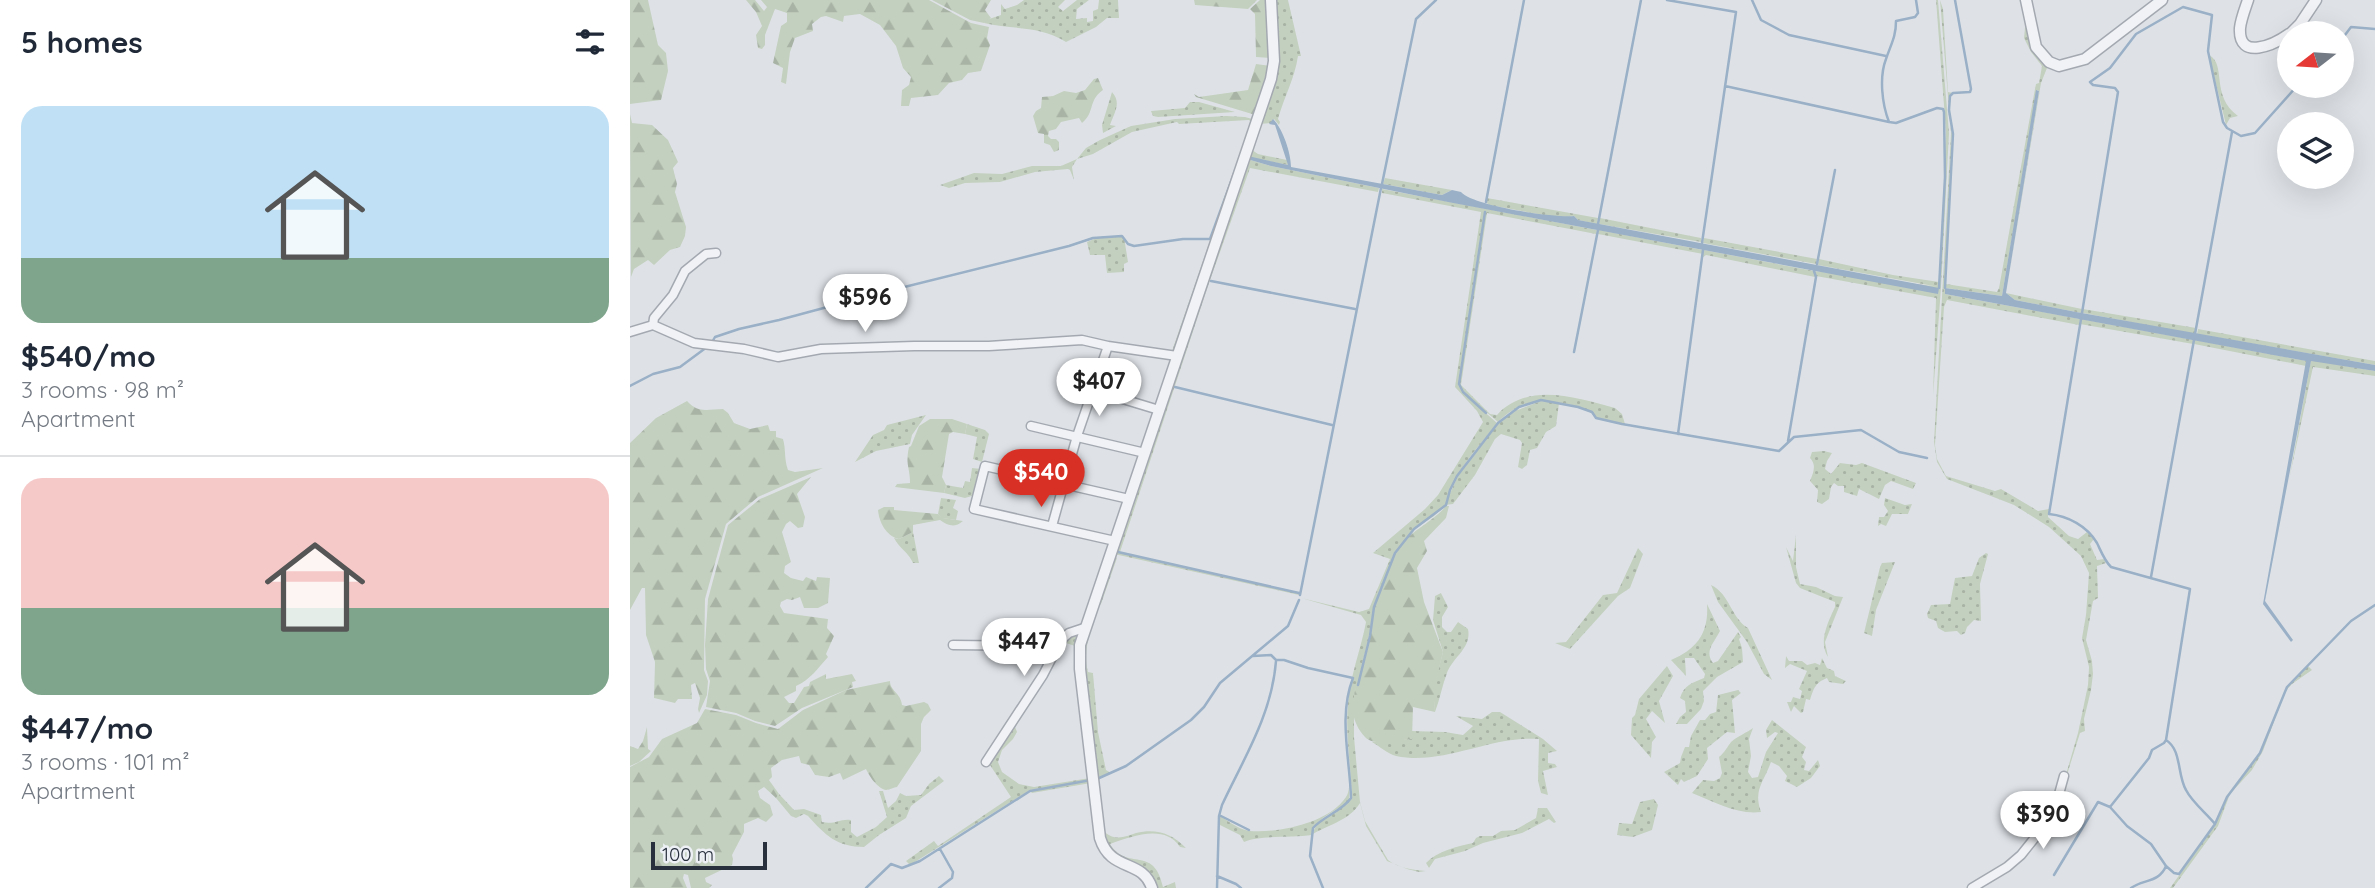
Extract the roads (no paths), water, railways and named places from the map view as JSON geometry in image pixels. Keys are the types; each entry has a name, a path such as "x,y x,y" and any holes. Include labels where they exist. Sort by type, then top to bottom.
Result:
{"street":[{"path":"1152,888 1143,872 1110,857 1100,838 1079,659 1080,645 1271,79 1274,61 1271,0"},
{"path":"2026,0 2036,47 2049,62 2059,66 2073,64 2084,58 2162,0"},
{"path":"2248,0 2240,27 2246,43 2254,48 2264,48 2277,41"},
{"path":"2303,21 2316,0"},
{"path":"653,325 654,318 673,295 685,271 706,254 716,253"},
{"path":"630,332 653,325 694,343 744,349 778,357 821,349 989,346 1082,340 1177,356"},
{"path":"1052,527 1077,436 1108,346"},
{"path":"1093,390 1159,410"},
{"path":"1031,426 1145,453"},
{"path":"1115,541 974,509 985,466 1129,499"},
{"path":"986,762 1043,674 1061,640 1069,633 1084,628"},
{"path":"953,645 1038,646 1061,640"},
{"path":"1972,888 2007,867 2046,829 2064,776"}],"water":[{"path":"2036,90 2039,91 2006,293 2015,300 2076,312 2375,365 2375,371 2311,361 2265,601 2293,640 2291,642 2263,604 2306,361 1945,294 1945,288 2002,296"},
{"path":"1273,119 1286,141 1291,167 1442,195 1452,190 1497,206 1533,213 1574,216 1578,220 1939,288 1938,294 1448,202 1247,159 1248,156 1288,165 1275,125 1269,124"}],"waterway":[{"path":"1382,184 1416,19 1436,0"},
{"path":"1486,202 1524,0"},
{"path":"1598,224 1641,0"},
{"path":"1667,0 1736,12 1702,243"},
{"path":"1752,0 1761,20 1789,35 1886,56"},
{"path":"1916,0 1918,13 1915,17 1896,21 1884,66 1882,90 1889,122 1896,123 1937,108 1943,109 1944,112 1945,177 1939,288"},
{"path":"1945,288 1953,134 1950,96 1953,93 1970,92 1971,89 1955,0"},
{"path":"2082,313 2118,92 2115,88 2093,85 2090,82 2110,68 2136,34 2183,7 2212,15 2208,51 2223,122 2227,128 2241,136 2255,133 2286,98"},
{"path":"2354,27 2375,29"},
{"path":"1725,86 1889,122"},
{"path":"2195,334 2232,132"},
{"path":"848,301 1093,238 1122,236 1128,244 1134,246 1183,239 1210,239 1239,160"},
{"path":"1817,264 1835,170"},
{"path":"1300,595 1381,188"},
{"path":"1485,212 1459,384 1463,392 1486,413"},
{"path":"1574,352 1598,230"},
{"path":"1678,434 1703,250"},
{"path":"1788,441 1816,277 1814,271"},
{"path":"1211,281 1355,309"},
{"path":"711,344 715,337 739,329 846,302"},
{"path":"2081,319 2049,514 2070,520 2088,532 2111,567 2190,589 2166,740 2152,750 2149,758 2110,807"},
{"path":"2151,577 2194,340"},
{"path":"630,386 653,374 680,367 707,347"},
{"path":"1175,387 1332,425"},
{"path":"1358,685 1374,607 1395,553 1414,529 1446,505 1457,476 1498,423 1519,407 1541,400 1578,407 1592,412 1596,418 1622,424 1779,451 1794,437 1861,430 1899,452 1927,458"},
{"path":"1118,552 1299,593"},
{"path":"1097,779 1126,766 1191,720 1204,707 1220,683 1288,626 1299,600"},
{"path":"2166,866 2179,874 2215,824 2227,797 2260,753 2287,687 2351,621 2375,605"},
{"path":"1253,656 1271,655 1276,660 1353,678 1346,707 1351,798 1313,828 1310,856 1323,888"},
{"path":"1217,888 1219,816 1263,717 1276,661"},
{"path":"2166,740 2175,750 2186,790 2215,824"},
{"path":"866,888 891,864 902,868 920,861 1030,791 1091,780"},
{"path":"2054,875 2098,802 2110,807 2127,826 2151,844 2166,866 2155,878 2131,888"},
{"path":"1221,816 1249,830"},
{"path":"939,888 952,878 953,872 940,849"},
{"path":"1217,876 1241,888"}]}
